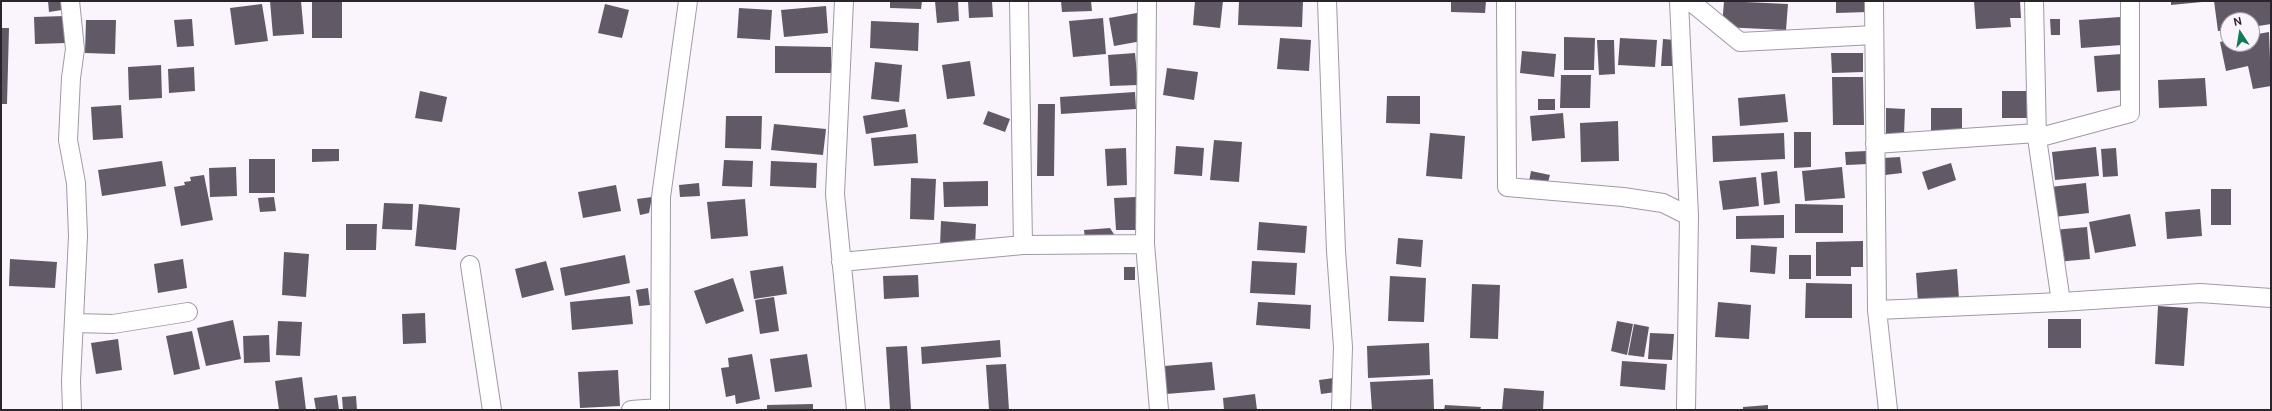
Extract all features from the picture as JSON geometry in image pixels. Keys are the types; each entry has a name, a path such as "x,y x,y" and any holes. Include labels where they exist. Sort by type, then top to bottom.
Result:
{"street":[{"path":"70,1 75,49 71,78 68,140 76,183 78,236 71,381 72,410"},
{"path":"631,410 660,409 662,197 688,1"},
{"path":"844,1 835,194 840,262 856,410"},
{"path":"1019,1 1023,245"},
{"path":"1147,1 1145,244 1159,410"},
{"path":"1327,1 1336,251 1343,347 1341,410"},
{"path":"1506,1 1507,187 1623,197 1663,203 1689,216"},
{"path":"1678,1 1689,216 1686,410"},
{"path":"1690,1 1740,42 1874,35"},
{"path":"1874,1 1877,310 1888,410"},
{"path":"2034,1 2037,135 2061,302"},
{"path":"1875,144 2037,135 2130,113 2130,1"},
{"path":"840,262 1023,245 1145,244"},
{"path":"470,265 492,410"},
{"path":"1877,310 2061,302 2200,293 2271,298"},
{"path":"75,323 113,324 188,312"}],"building":[{"path":"48,1 61,1 62,10 49,12"},
{"path":"270,1 301,1 304,34 273,36"},
{"path":"312,1 342,1 342,38 312,38"},
{"path":"890,1 922,1 921,9 890,8"},
{"path":"935,1 958,1 959,21 937,23"},
{"path":"968,1 992,1 993,17 969,18"},
{"path":"1061,1 1091,1 1092,11 1062,12"},
{"path":"1195,1 1223,1 1220,28 1193,25"},
{"path":"1239,1 1303,1 1302,27 1238,25"},
{"path":"1451,1 1486,1 1485,13 1451,12"},
{"path":"1724,1 1788,4 1786,30 1722,27"},
{"path":"1836,1 1867,1 1868,12 1836,13"},
{"path":"1974,1 2020,1 2021,18 2010,18 2011,27 1976,29"},
{"path":"2171,1 2201,1 2202,2 2171,5"},
{"path":"2214,1 2271,1 2271,24 2260,26 2260,12 2220,12 2220,31 2218,31"},
{"path":"262,4 268,41 235,45 230,8"},
{"path":"605,4 629,10 622,38 598,33"},
{"path":"826,6 828,33 784,37 781,10"},
{"path":"739,8 772,10 770,40 737,38"},
{"path":"1137,13 1142,41 1114,46 1109,18"},
{"path":"65,16 66,43 35,44 34,17"},
{"path":"2120,17 2122,45 2081,48 2079,20"},
{"path":"1103,18 1106,54 1073,57 1069,21"},
{"path":"192,19 194,46 177,47 174,20"},
{"path":"2050,19 2060,19 2060,35 2051,35"},
{"path":"86,20 116,20 115,54 85,53"},
{"path":"871,21 919,23 918,51 870,48"},
{"path":"1,28 9,28 7,104 1,104"},
{"path":"2269,32 2271,86 2253,89 2248,66 2226,71 2222,52 2260,52 2260,34"},
{"path":"1564,37 1595,38 1594,70 1564,70"},
{"path":"1280,38 1311,40 1309,71 1277,69"},
{"path":"1620,38 1657,40 1655,67 1618,65"},
{"path":"1663,39 1675,40 1674,66 1661,66"},
{"path":"1597,40 1614,40 1615,74 1599,75"},
{"path":"775,46 831,47 831,73 775,73"},
{"path":"1522,51 1556,54 1554,77 1520,73"},
{"path":"1135,53 1138,85 1110,86 1108,55"},
{"path":"1831,53 1863,53 1863,72 1832,73"},
{"path":"2122,54 2125,90 2097,92 2094,56"},
{"path":"970,61 975,96 947,99 942,65"},
{"path":"875,62 902,65 899,102 871,99"},
{"path":"161,65 162,98 129,100 128,67"},
{"path":"194,67 195,91 169,93 168,69"},
{"path":"1167,68 1198,72 1194,100 1163,95"},
{"path":"1561,75 1591,75 1590,108 1560,108"},
{"path":"1832,77 1863,77 1864,125 1833,125"},
{"path":"2205,78 2207,106 2159,108 2158,80"},
{"path":"420,91 447,97 442,122 415,118"},
{"path":"2002,91 2031,91 2030,118 2002,118"},
{"path":"1135,92 1136,109 1061,114 1060,97"},
{"path":"1785,94 1788,122 1740,126 1738,98"},
{"path":"1387,96 1420,96 1420,124 1386,123"},
{"path":"1538,99 1555,99 1555,110 1538,110"},
{"path":"1038,104 1055,104 1054,176 1037,176"},
{"path":"121,105 123,138 93,140 91,107"},
{"path":"1886,108 1905,109 1904,135 1886,135"},
{"path":"1931,108 1962,108 1962,131 1931,131"},
{"path":"905,109 908,127 866,134 863,116"},
{"path":"988,111 1010,119 1005,132 983,124"},
{"path":"1563,113 1565,138 1532,141 1530,116"},
{"path":"726,116 762,116 761,149 725,148"},
{"path":"1618,121 1619,161 1581,162 1580,123"},
{"path":"774,124 826,129 823,155 771,150"},
{"path":"1794,132 1811,132 1811,167 1794,168"},
{"path":"1430,133 1465,136 1462,179 1426,176"},
{"path":"1784,133 1785,159 1713,162 1712,136"},
{"path":"916,134 918,163 874,166 871,138"},
{"path":"1214,140 1242,142 1239,182 1210,180"},
{"path":"1176,146 1204,148 1202,176 1174,174"},
{"path":"2096,147 2099,176 2055,180 2052,152"},
{"path":"1126,148 1127,185 1107,186 1105,149"},
{"path":"2116,148 2118,176 2103,177 2101,149"},
{"path":"312,149 339,149 339,161 312,162"},
{"path":"1867,151 1868,164 1846,165 1845,152"},
{"path":"1900,157 1902,173 1885,175 1883,158"},
{"path":"249,159 275,159 275,193 249,193"},
{"path":"724,160 753,161 752,187 722,186"},
{"path":"162,161 166,186 102,196 98,170"},
{"path":"771,161 817,163 816,188 770,186"},
{"path":"1951,163 1956,180 1928,190 1922,172"},
{"path":"236,167 237,196 210,197 209,168"},
{"path":"1842,167 1845,198 1805,201 1802,171"},
{"path":"1531,171 1550,175 1547,186 1529,182"},
{"path":"1777,171 1780,203 1764,205 1761,173"},
{"path":"204,175 213,220 181,226 174,187 185,185 184,182 191,181 190,177"},
{"path":"1756,177 1759,206 1723,210 1719,181"},
{"path":"911,178 936,179 934,220 910,219"},
{"path":"988,181 988,206 944,207 943,182"},
{"path":"699,183 700,196 680,197 679,185"},
{"path":"2086,183 2089,213 2054,217 2050,187"},
{"path":"616,185 621,211 583,218 578,192"},
{"path":"2211,189 2231,189 2231,225 2211,225"},
{"path":"274,197 276,211 260,212 258,198"},
{"path":"652,197 649,213 640,215 637,199"},
{"path":"1136,197 1137,230 1116,230 1114,198"},
{"path":"745,199 748,236 711,239 707,202"},
{"path":"384,203 413,204 412,230 382,229"},
{"path":"419,204 460,208 456,250 415,246"},
{"path":"1795,204 1843,205 1843,233 1795,233"},
{"path":"2200,209 2202,236 2167,239 2165,212"},
{"path":"2130,214 2136,246 2095,253 2089,222"},
{"path":"1784,215 1784,238 1736,239 1736,216"},
{"path":"941,221 976,224 975,248 940,246"},
{"path":"1259,222 1307,226 1305,253 1257,250"},
{"path":"346,224 377,224 376,250 346,250"},
{"path":"2087,227 2090,259 2056,262 2053,230"},
{"path":"1110,228 1115,236 1085,239 1084,230"},
{"path":"1398,238 1423,240 1421,267 1396,264"},
{"path":"1863,241 1863,267 1851,267 1851,276 1816,276 1816,242"},
{"path":"1751,245 1777,247 1775,274 1750,272"},
{"path":"284,252 309,254 306,297 282,295"},
{"path":"625,255 630,283 565,296 560,268"},
{"path":"1789,255 1811,255 1811,279 1789,279"},
{"path":"10,259 57,262 55,288 9,286"},
{"path":"183,259 187,288 158,293 154,264"},
{"path":"546,261 554,290 522,298 515,269"},
{"path":"1252,261 1297,263 1295,295 1250,293"},
{"path":"783,266 787,294 754,299 750,271"},
{"path":"1124,267 1135,267 1135,280 1124,280"},
{"path":"1957,269 1959,299 1918,303 1916,273"},
{"path":"918,275 919,297 884,299 883,276"},
{"path":"1390,276 1426,278 1424,322 1388,321"},
{"path":"733,278 744,311 706,324 694,291"},
{"path":"1806,283 1852,284 1852,318 1805,318"},
{"path":"1472,284 1500,285 1498,339 1470,338"},
{"path":"648,288 650,305 639,306 636,290"},
{"path":"630,296 633,324 572,330 570,302"},
{"path":"774,297 779,331 760,334 755,300"},
{"path":"1258,302 1311,305 1310,329 1256,325"},
{"path":"1718,302 1751,305 1749,339 1715,337"},
{"path":"2158,306 2188,308 2184,366 2155,364"},
{"path":"425,313 426,343 403,344 402,314"},
{"path":"2048,319 2081,319 2081,348 2048,348"},
{"path":"233,320 241,359 206,366 197,328"},
{"path":"278,321 302,322 300,356 276,355"},
{"path":"1617,321 1633,324 1627,355 1611,351"},
{"path":"1634,324 1649,327 1644,357 1628,355"},
{"path":"192,331 200,369 174,375 166,336"},
{"path":"1650,333 1674,334 1672,360 1648,359"},
{"path":"269,335 270,362 244,363 243,336"},
{"path":"118,339 122,370 96,374 91,343"},
{"path":"1000,340 1001,357 922,364 921,347"},
{"path":"1429,343 1430,375 1368,378 1367,346"},
{"path":"907,346 911,410 890,410 886,347"},
{"path":"752,354 760,399 736,404 735,395 726,397 721,368 729,367 728,358"},
{"path":"807,354 812,387 775,392 770,359"},
{"path":"1622,361 1667,364 1665,390 1620,386"},
{"path":"1212,362 1215,390 1166,394 1164,366"},
{"path":"1006,364 1009,410 989,410 986,365"},
{"path":"618,370 620,406 580,408 578,372"},
{"path":"302,377 306,410 279,410 275,381"},
{"path":"1334,378 1336,392 1321,394 1319,380"},
{"path":"1433,379 1434,410 1372,410 1370,382"},
{"path":"1504,388 1544,391 1543,410 1502,410"},
{"path":"1255,394 1257,410 1224,410 1223,398"},
{"path":"337,395 339,410 316,410 314,398"},
{"path":"356,396 357,410 343,410 342,397"},
{"path":"813,404 813,410 767,410 767,405"},
{"path":"1445,405 1481,407 1480,410 1444,410"},
{"path":"1768,405 1768,410 1743,410 1743,407"}]}
